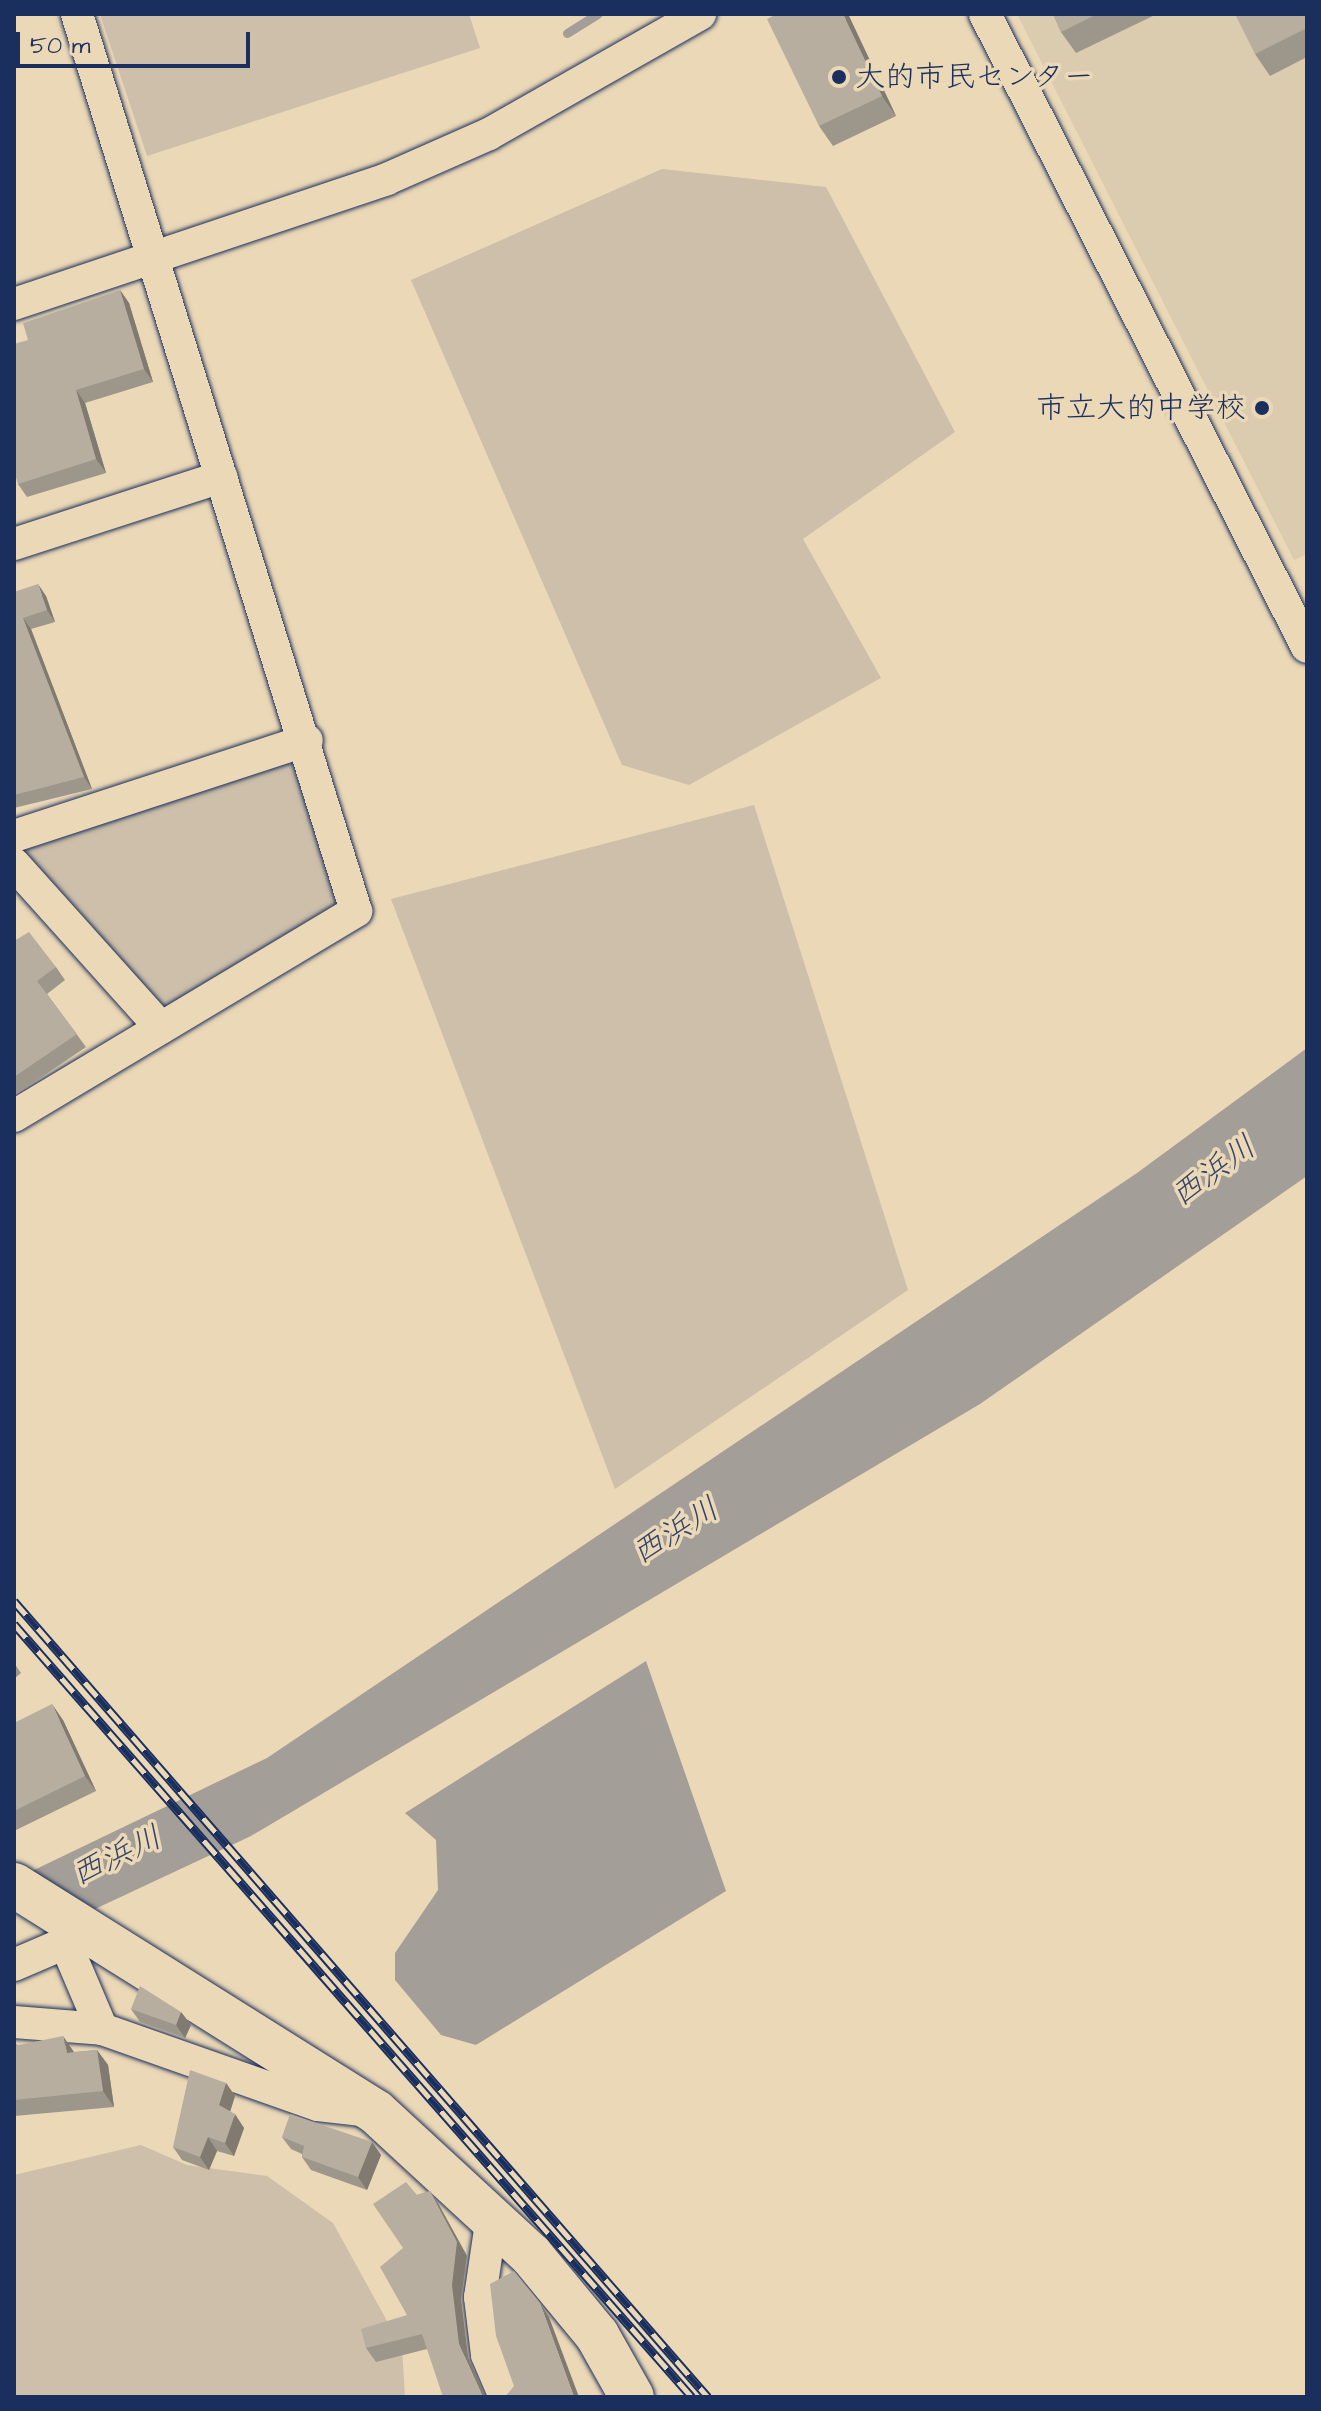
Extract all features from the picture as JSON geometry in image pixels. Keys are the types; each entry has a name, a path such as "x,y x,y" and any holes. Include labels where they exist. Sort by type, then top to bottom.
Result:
{"highway":[{"path":"14,1885 79,1936 376,2112 492,2216 597,2335 632,2397"}],"street":[{"path":"14,1116 356,911 307,740 221,477 77,14"},
{"path":"14,304 156,260 361,189 489,134 700,14"},
{"path":"985,14 1307,647"},
{"path":"14,544 221,477"},
{"path":"14,836 307,740"},
{"path":"14,864 161,1028"},
{"path":"14,1965 79,1936 102,2029"},
{"path":"14,2022 102,2029 318,2105 376,2112"},
{"path":"492,2216 480,2297 487,2355 505,2397"}],"shaded area":[{"path":"100,14 469,14 480,48 147,156"},
{"name":"市立大的中学校","path":"1017,14 1307,14 1307,554 1294,560"},
{"path":"662,169 826,187 955,432 803,539 881,678 689,785 622,765 411,280"},
{"path":"281,760 299,769 340,897 329,913 173,1008 152,1003 25,858 30,839"},
{"path":"754,805 908,1290 615,1489 391,899"},
{"path":"141,2145 187,2165 267,2176 333,2223 402,2348 405,2397 14,2397 14,2175"}],"water":[{"name":"西浜川","path":"1307,1048 1307,1176 980,1404 251,1836 95,1909 32,1871 267,1758 1137,1173"},
{"path":"646,1661 726,1891 476,2045 441,2035 395,1980 395,1953 438,1890 436,1840 405,1813"}],"building":[{"name":"大的市民センター","path":"777,14 843,14 882,96 819,126 767,19"},
{"path":"1053,14 1097,14 1061,32"},
{"path":"1235,14 1307,14 1307,28 1255,54"},
{"path":"120,290 144,369 76,390 96,459 18,484 14,471 14,344 28,340 23,323"},
{"path":"38,584 47,610 23,618 84,777 14,795 14,592"},
{"path":"29,932 56,967 37,981 77,1034 14,1077 14,941"},
{"path":"52,1704 85,1776 14,1811 14,1721"},
{"path":"140,1986 181,2012 176,2025 131,2009"},
{"path":"63,2036 67,2053 97,2050 103,2091 14,2100 14,2046"},
{"path":"190,2070 226,2083 219,2105 235,2114 225,2143 208,2137 200,2157 173,2147"},
{"path":"290,2114 372,2142 358,2177 302,2157 304,2146 282,2137"},
{"path":"406,2182 417,2195 430,2191 457,2242 452,2285 459,2344 483,2397 443,2397 422,2334 366,2348 361,2329 407,2315 380,2267 403,2248 373,2204"},
{"path":"514,2271 540,2303 574,2397 505,2397 514,2386 496,2336 490,2284"}],"waterway":[{"path":"567,33 598,14"}],"railway":[{"path":"14,1601 708,2397"},
{"path":"14,1624 692,2397"}],"place":[{"name":"大的市民センター","path":"839,77"},
{"name":"市立大的中学校","path":"1262,408"}]}
